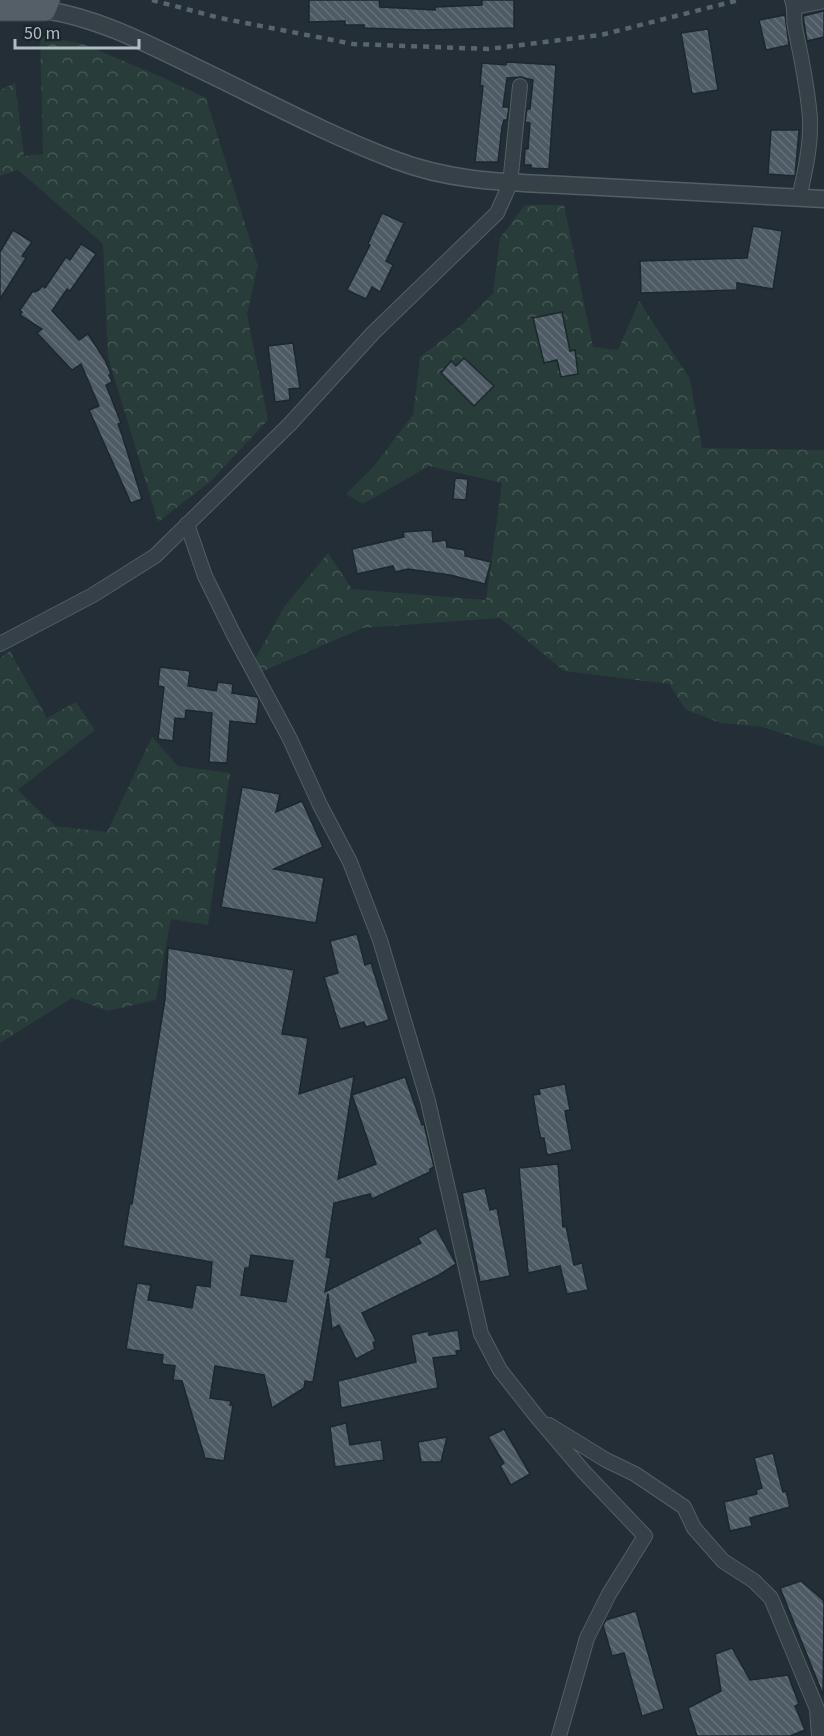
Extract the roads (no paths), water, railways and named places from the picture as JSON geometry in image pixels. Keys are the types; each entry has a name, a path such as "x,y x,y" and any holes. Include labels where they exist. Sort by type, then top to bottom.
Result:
{"main road":[{"path":"0,10 47,5"}],"street":[{"path":"799,198 807,161 810,120 803,65 793,17 794,3 824,1"},
{"path":"47,5 141,40 396,161 444,176 510,184 824,199"},
{"path":"0,644 93,595 155,556 290,424 373,333 497,213 510,184 520,86"},
{"path":"187,524 210,585 289,737 320,805 350,862 380,940 428,1101 481,1334 500,1370 537,1417 584,1472 645,1536 609,1594 587,1638 559,1736"},
{"path":"537,1417 606,1460 635,1473 684,1507 694,1528 723,1561 754,1581 771,1598 817,1709 819,1736"}],"railway":[{"path":"152,0 220,18 353,44 488,49 601,35 739,0"}]}
